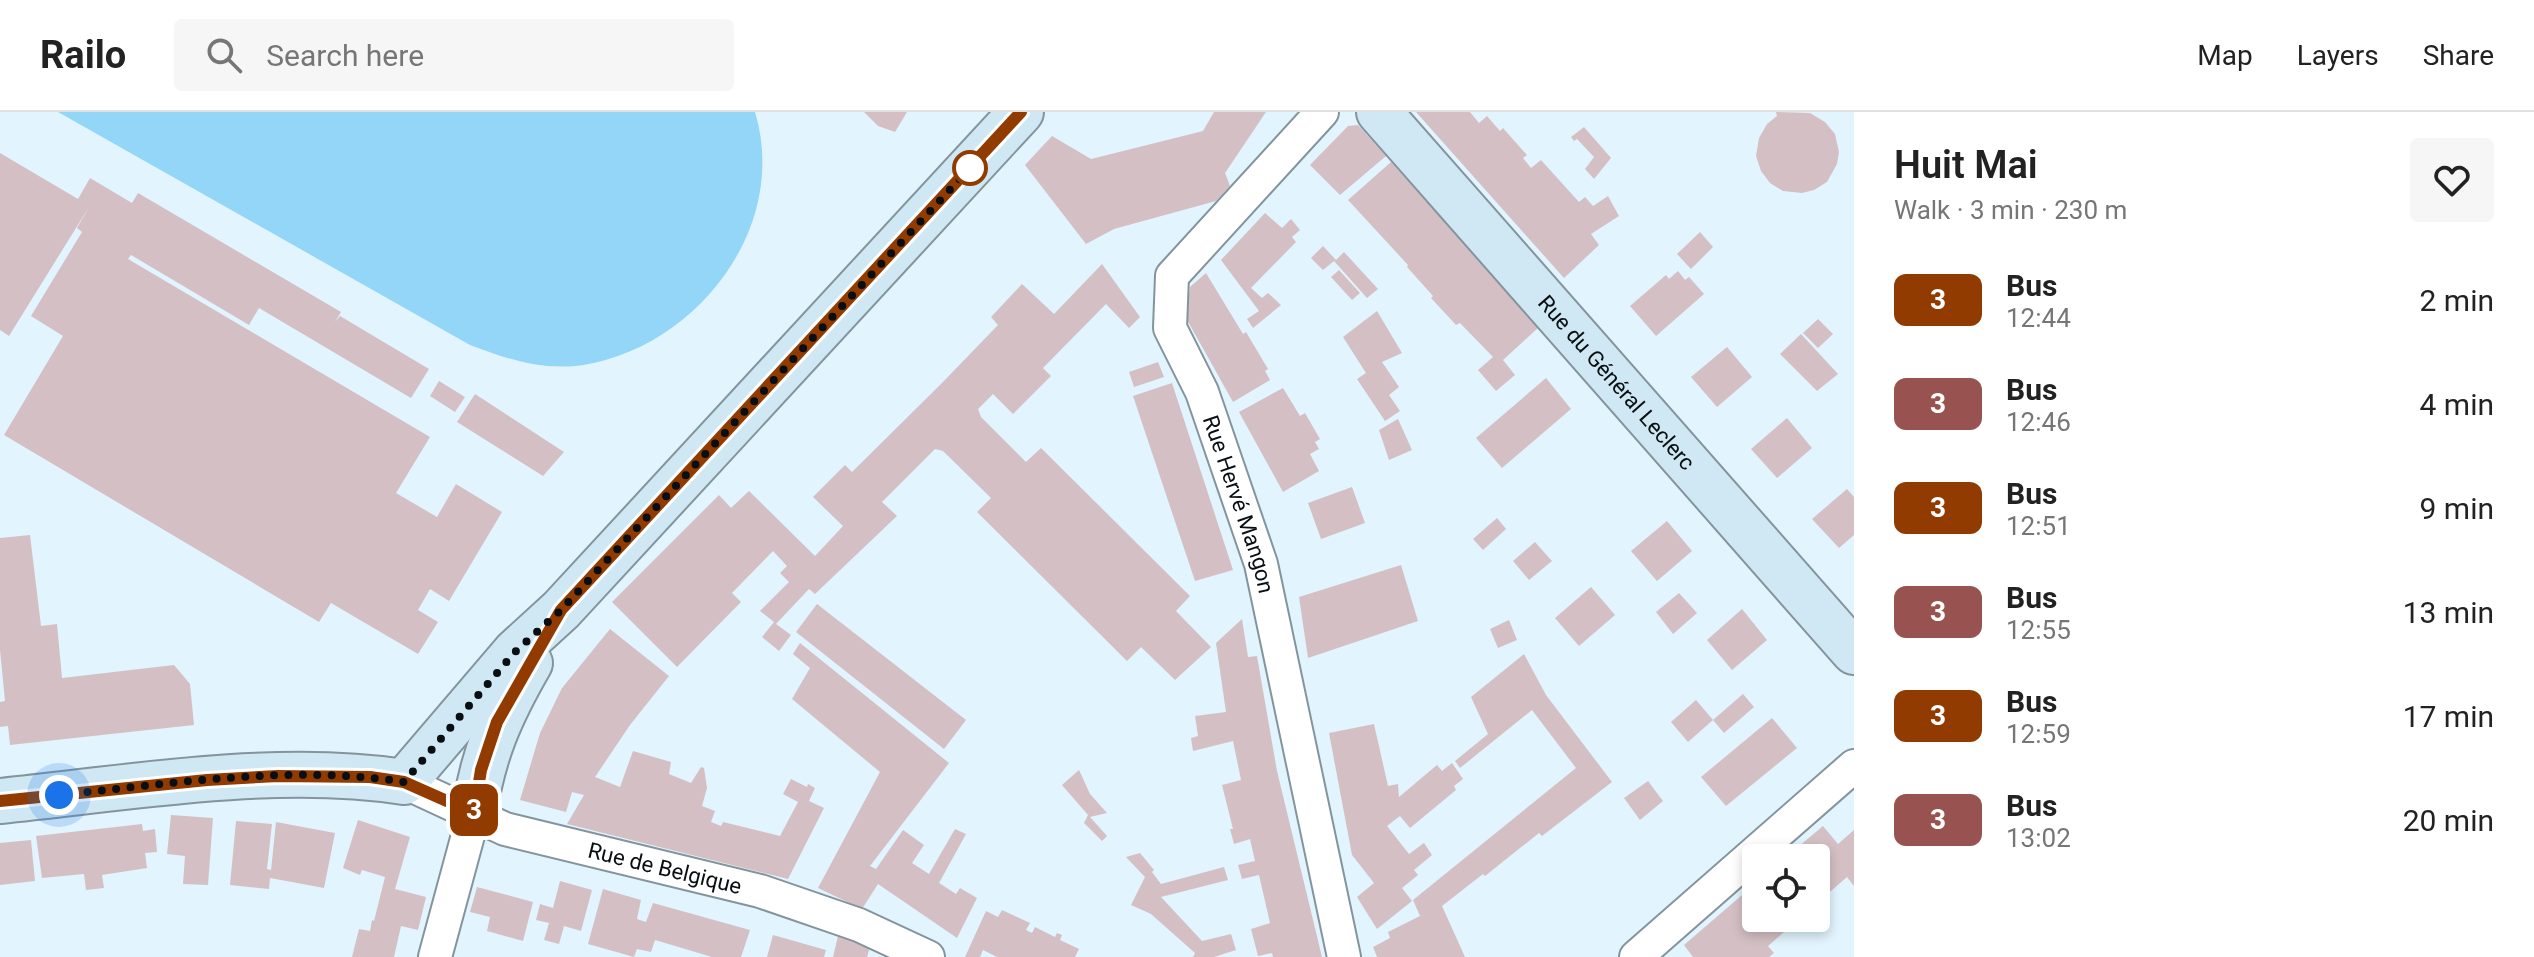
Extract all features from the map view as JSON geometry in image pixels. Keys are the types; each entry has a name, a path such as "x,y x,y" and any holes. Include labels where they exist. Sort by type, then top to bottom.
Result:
{"street":[{"path":"0,801 278,776 370,777 404,782 515,652 561,610 1021,112"},
{"name":"Rue Hervé Mangon","path":"1322,112 1172,276 1170,328 1202,392 1261,564 1344,957"},
{"name":"Rue du Général Leclerc","path":"1379,112 1854,652"},
{"path":"435,957 474,813 481,770 497,722 561,610"},
{"path":"1636,957 1854,766"},
{"name":"Rue de Belgique","path":"404,782 505,829 760,891 859,925 928,957"}],"shaded area":[{"path":"58,112 755,112 762,155 759,198 746,238 724,275 696,308 662,334 624,354 583,365 539,365 470,345"}],"building":[{"path":"864,112 907,112 895,132 878,126"},
{"path":"1214,112 1266,112 1225,173 1230,186 1216,201 1114,229 1086,244 1025,165 1052,136 1091,159 1203,131"},
{"path":"1416,112 1470,112 1479,123 1487,116 1500,131 1503,128 1527,155 1523,158 1531,168 1541,160 1579,202 1585,197 1593,206 1608,196 1619,216 1591,234 1599,245 1564,278"},
{"path":"1776,112 1810,113 1825,122 1835,134 1839,152 1837,164 1827,182 1814,190 1802,193 1783,191 1770,183 1761,171 1756,156 1759,138 1767,124 1777,116"},
{"path":"1358,125 1386,156 1340,195 1310,165 1348,126"},
{"path":"1584,127 1611,158 1594,179 1585,169 1594,157 1577,139 1574,141 1571,137"},
{"path":"0,153 78,199 90,178 132,203 138,193 341,312 335,322 340,316 429,369 411,398 259,308 249,325 131,255 128,259 430,437 396,493 437,517 456,484 502,512 449,601 430,589 418,610 438,622 418,654 331,603 319,622 4,435 63,336 31,316 82,232 77,228 89,207 9,336 0,330"},
{"path":"1391,162 1539,327 1503,360 1515,375 1496,391 1478,370 1493,357 1431,298 1433,296 1408,265 1348,200"},
{"path":"1265,213 1282,228 1291,219 1300,230 1292,237 1296,242 1251,288 1262,298 1268,293 1281,305 1253,328 1247,319 1259,311 1221,260"},
{"path":"1700,232 1713,247 1691,269 1677,254"},
{"path":"1323,246 1336,260 1344,252 1378,289 1367,298 1334,261 1323,270 1311,258"},
{"path":"1102,264 1140,317 1129,328 1106,304 1043,368 1051,376 1013,414 993,394 978,409 981,417 1026,462 1041,448 1190,596 1176,611 1211,647 1175,680 1141,647 1127,661 977,512 991,498 943,451 935,449 882,502 897,516 815,594 809,589 776,624 791,635 779,651 762,637 774,622 760,611 789,582 780,573 787,566 773,551 732,593 741,602 677,667 612,602 719,495 731,508 749,491 815,556 843,526 813,497 845,465 852,472 942,383 998,325 991,317 1022,284 1054,314"},
{"path":"1339,270 1360,293 1352,300 1331,277"},
{"path":"1678,271 1685,280 1689,277 1704,294 1656,336 1630,306 1666,275 1669,279"},
{"path":"1206,273 1268,369 1265,371 1270,380 1233,402 1186,318 1190,287"},
{"path":"1377,311 1402,353 1382,362 1399,387 1389,395 1400,411 1385,421 1357,379 1366,373 1343,337"},
{"path":"1818,319 1833,334 1818,348 1803,333"},
{"path":"1801,334 1838,374 1817,391 1780,354"},
{"path":"1727,347 1752,377 1717,407 1691,377"},
{"path":"1158,362 1164,377 1134,387 1129,372"},
{"path":"1546,378 1571,409 1502,468 1476,438"},
{"path":"439,381 465,397 455,412 430,396"},
{"path":"1172,383 1233,570 1195,581 1133,396"},
{"path":"1283,388 1300,416 1305,413 1320,439 1315,442 1319,449 1310,454 1319,471 1283,492 1239,412"},
{"path":"475,394 564,452 543,476 457,422"},
{"path":"1787,418 1812,448 1777,478 1751,449"},
{"path":"1398,419 1412,450 1389,460 1379,430"},
{"path":"1352,487 1365,523 1321,539 1308,503"},
{"path":"1847,489 1854,497 1854,535 1839,548 1812,519"},
{"path":"1497,518 1506,529 1483,550 1473,539"},
{"path":"1667,521 1692,551 1657,581 1631,551"},
{"path":"30,535 41,626 57,624 62,678 174,665 190,684 194,725 10,745 8,726 0,727 0,702 5,701 0,650 0,538"},
{"path":"1535,542 1552,561 1529,580 1513,561"},
{"path":"1401,565 1418,621 1308,658 1299,597"},
{"path":"1591,587 1615,615 1579,646 1555,618"},
{"path":"1679,593 1697,613 1673,634 1656,612"},
{"path":"817,604 966,720 944,749 796,632"},
{"path":"1742,609 1767,640 1732,670 1707,640"},
{"path":"1242,619 1248,657 1257,656 1277,771 1322,957 1273,957 1272,953 1258,956 1251,929 1270,923 1259,875 1242,879 1238,865 1255,861 1250,839 1234,844 1222,785 1241,780 1233,741 1193,751 1191,738 1198,736 1195,716 1226,712 1216,643"},
{"path":"1509,620 1517,640 1498,648 1490,629"},
{"path":"610,629 669,676 630,725 595,777 620,787 633,751 671,762 669,774 691,783 701,767 704,768 707,788 702,806 715,811 711,822 780,836 798,802 783,794 791,779 807,787 808,784 815,788 809,801 824,808 788,879 567,824 584,795 572,792 566,812 520,800 540,733 562,688"},
{"path":"800,643 949,763 870,866 876,869 903,830 924,845 912,863 929,874 955,829 966,834 939,883 956,894 960,888 977,898 957,938 878,884 862,909 818,888 880,772 792,699 810,668 793,654"},
{"path":"1524,654 1546,695 1612,782 1442,906 1465,957 1377,957 1373,947 1390,938 1388,932 1420,916 1413,900 1576,768 1532,710 1460,768 1455,761 1488,734 1471,697"},
{"path":"1743,694 1754,707 1724,733 1713,720"},
{"path":"1696,700 1713,720 1688,742 1671,722"},
{"path":"1772,718 1797,748 1726,806 1701,777"},
{"path":"1374,724 1388,786 1398,784 1399,797 1437,765 1442,771 1452,763 1463,779 1454,786 1456,790 1410,828 1400,816 1387,826 1409,854 1424,843 1432,855 1414,870 1418,875 1402,888 1412,901 1377,929 1357,897 1374,883 1352,855 1329,733"},
{"path":"1079,770 1090,794 1107,813 1090,817 1107,836 1102,841 1084,823 1088,815 1062,785"},
{"path":"1648,781 1663,801 1640,820 1624,798"},
{"path":"171,815 213,818 208,885 183,884 185,856 167,854"},
{"path":"358,820 410,837 395,889 426,897 418,930 401,926 394,957 352,957 359,929 370,931 385,877 362,870 360,875 343,868"},
{"path":"236,821 272,824 267,869 271,870 276,822 335,833 324,888 270,878 269,889 230,885"},
{"path":"142,824 143,831 155,829 157,852 145,853 147,868 102,875 104,888 86,890 84,874 42,878 36,836"},
{"path":"1823,826 1838,844 1854,830 1854,886 1847,877 1830,892 1830,844 1802,844"},
{"path":"31,840 35,881 0,885 0,843"},
{"path":"1140,853 1161,884 1224,867 1228,880 1161,897 1202,941 1231,934 1236,950 1214,957 1193,957 1195,953 1151,914 1131,905 1145,877 1126,857"},
{"path":"560,881 592,890 581,931 564,926 559,944 544,940 549,923 536,920 540,904 553,908"},
{"path":"477,887 533,902 523,941 487,931 490,917 470,912"},
{"path":"603,889 641,900 637,919 646,922 653,903 750,930 741,957 712,957 655,940 651,952 637,949 634,957 588,944"},
{"path":"1742,895 1742,932 1784,932 1768,946 1774,953 1769,957 1693,957 1684,945"},
{"path":"1002,910 1030,923 1026,930 1032,933 1035,927 1055,937 1057,933 1062,935 1060,940 1079,949 1075,957 997,957 983,950 980,957 965,957 986,911 998,917"},
{"path":"773,935 826,950 824,957 767,957"},
{"path":"838,936 870,947 867,957 833,957"}],"bus line":[{"name":"3","path":"0,801 207,780 278,776 370,777 404,782 474,813 481,770 497,722 561,610 1021,112"}],"route":[{"path":"59,795 278,776 370,777 404,782 515,652 561,610 970,168"}]}
